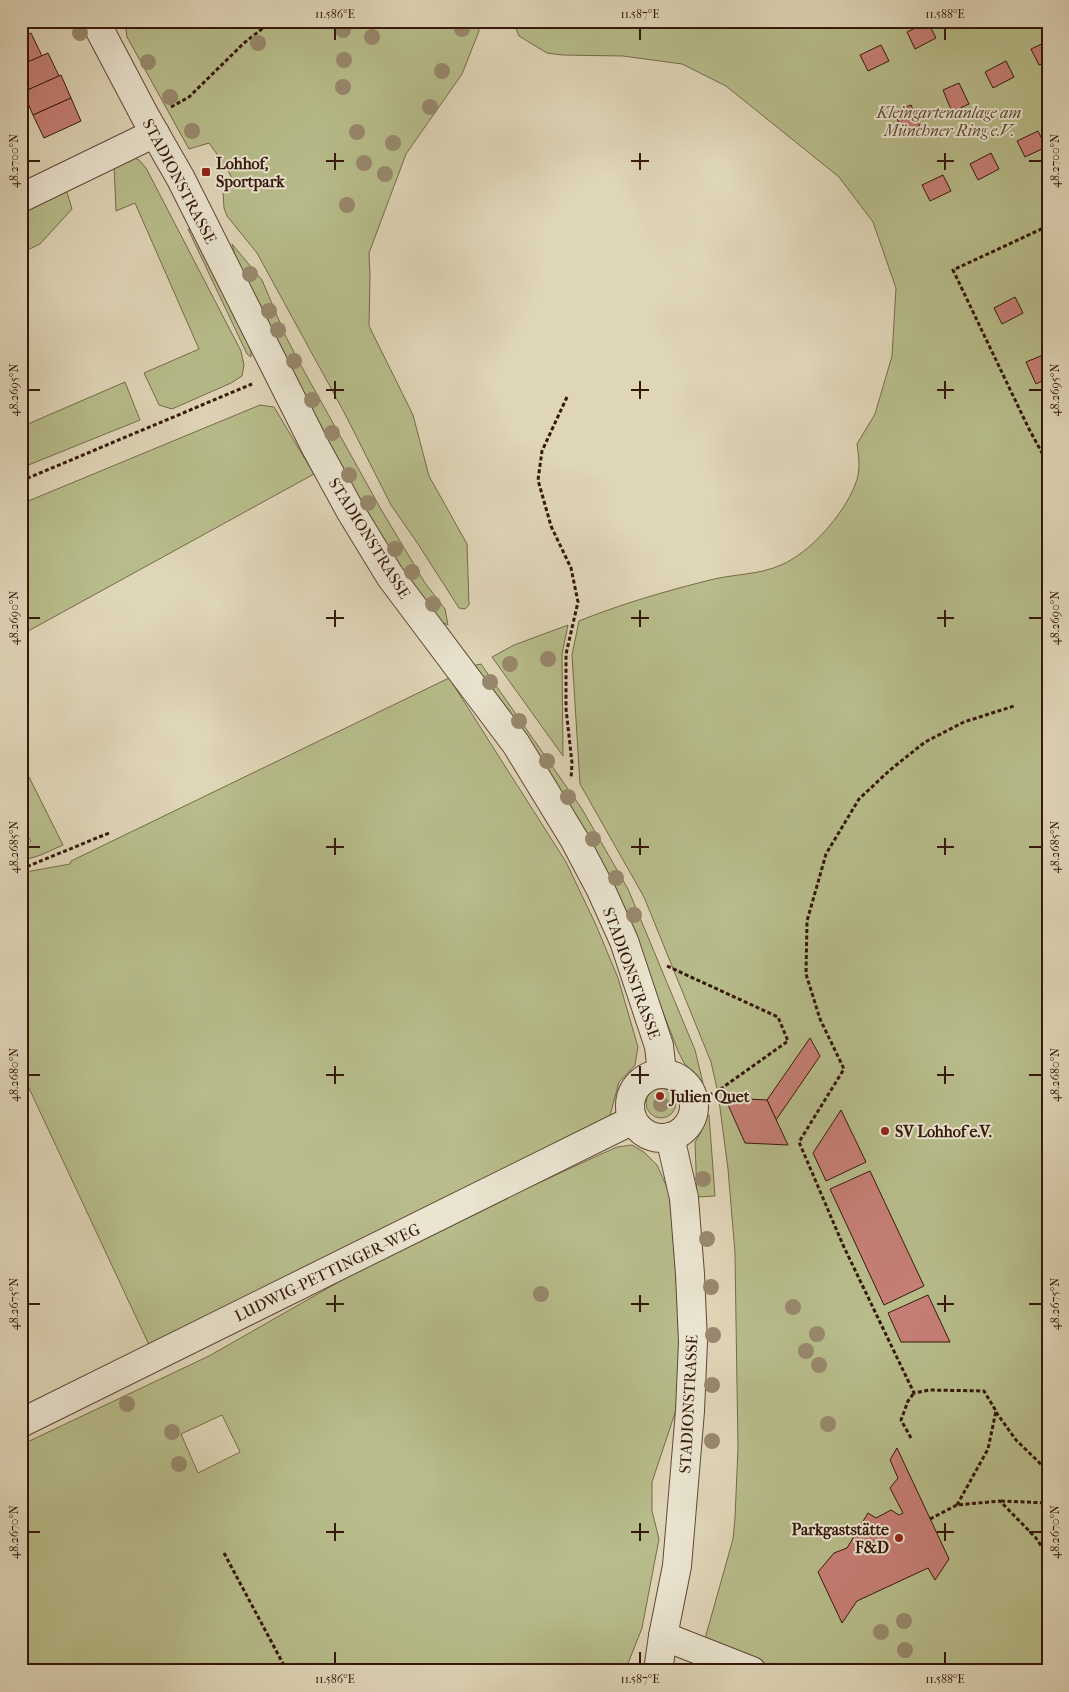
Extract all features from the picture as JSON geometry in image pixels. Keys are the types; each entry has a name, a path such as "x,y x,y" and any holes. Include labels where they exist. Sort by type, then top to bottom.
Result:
{"street":[{"name":"STADIONSTRASSE","path":"95,21 154,133 185,187 342,496 390,576 516,744 574,839 601,890 624,941 659,1046 662,1073"},
{"path":"21,198 154,133"},
{"path":"662,1073 678,1078 685,1083 694,1098 695,1106 690,1122 685,1129 670,1137 653,1137 644,1133 633,1120 630,1104 634,1089 651,1075 662,1073"},
{"name":"LUDWIG-PETTINGER-WEG","path":"21,1423 633,1120"},
{"name":"STADIONSTRASSE","path":"658,1671 663,1636 678,1566 690,1411 693,1342 684,1198 670,1137"},
{"path":"663,1636 752,1671"}],"path":[{"path":"168,108 189,97 244,43 272,21"},
{"path":"267,25 277,24 278,21"},
{"path":"1048,226 953,270 1028,427 1048,464"},
{"path":"21,481 278,373"},
{"path":"567,397 542,451 538,480 550,526 571,568 578,602 566,654 566,709 572,763 571,782"},
{"path":"914,1393 843,1245 799,1142 844,1069 820,1020 806,974 807,921 816,882 826,854 859,799 890,770 925,742 964,722 1014,706"},
{"path":"21,869 109,833"},
{"path":"667,966 778,1017 788,1041 715,1093 694,1098"},
{"path":"911,1438 901,1420 908,1402 914,1393 929,1390 984,1390 1016,1440 1048,1471"},
{"path":"957,1505 988,1450 996,1411"},
{"path":"1000,1501 1036,1538 1048,1556"},
{"path":"930,1519 957,1505 1000,1501 1048,1503"},
{"path":"224,1553 287,1671"}],"green space":[{"path":"478,21 479,31 462,74 406,154 369,253 369,326 413,415 429,476 467,544 469,605 465,609 459,608 391,505 344,412 257,253 227,216 224,208 223,191 226,186 234,182 225,165 216,169 219,157 209,143 189,149 127,37 125,22"},
{"name":"SV Lohhof e.V.","path":"513,21 1048,21 1048,1671 722,1671 699,1660 733,1539 735,1518 738,1448 735,1253 728,1169 718,1093 711,1062 644,897 580,784 572,655 579,621 627,603 677,589 719,578 755,573 773,568 803,552 825,531 843,508 857,480 859,464 857,444 875,414 892,356 896,288 873,222 839,177 726,86 682,64 623,56 547,53 519,36"},
{"path":"132,157 139,160 146,168 241,351 244,365 242,376 231,383 172,409 159,405 144,373 199,349 135,203 116,211 114,164"},
{"path":"66,189 72,209 40,244 21,253 21,211"},
{"path":"188,229 191,230 251,349 251,357 247,354"},
{"path":"232,244 262,280 286,337 304,371 382,511 425,583 445,609 448,625 433,618 348,486 238,265"},
{"path":"125,382 140,420 21,468 21,427"},
{"path":"260,405 274,407 314,474 21,635 21,504"},
{"path":"568,625 562,654 563,756 492,657 514,645"},
{"path":"481,664 582,809 628,889 695,1050 703,1083 684,1063 678,1051 621,904 474,669 476,665"},
{"path":"449,678 566,862 596,925 618,978 638,1047 635,1065 619,1082 608,1123 150,1347 21,1071 21,877 31,871 70,864 71,861"},
{"path":"21,761 63,845 41,855 21,861 21,850 31,841 21,827"},
{"path":"661,1088 672,1092 676,1103 672,1114 661,1118 650,1114 646,1103 650,1092"},
{"path":"707,1115 709,1115 715,1196 697,1197 695,1142"},
{"path":"632,1145 644,1152 657,1165 670,1194 679,1319 679,1401 652,1482 652,1511 659,1539 642,1628 625,1671 21,1671 21,1445 209,1356 400,1247 617,1147","holes":["222,1415 240,1452 198,1473 181,1434"]}],"building":[{"path":"21,22 27,35 21,37"},
{"path":"928,22 936,38 915,49 907,32"},
{"path":"31,33 42,56 21,65 21,37"},
{"path":"1048,41 1048,61 1039,65 1031,49"},
{"path":"881,45 889,61 868,71 860,55"},
{"path":"48,53 59,76 21,93 21,65"},
{"path":"1006,61 1014,77 993,88 985,72"},
{"path":"61,75 71,98 33,115 23,92"},
{"path":"959,83 969,104 952,112 943,90"},
{"path":"71,98 81,121 44,138 33,115"},
{"path":"911,105 920,127 904,134 894,112"},
{"path":"1038,131 1046,147 1025,157 1017,141"},
{"path":"991,153 999,169 978,180 970,164"},
{"path":"943,175 951,191 930,201 922,185"},
{"path":"1048,281 1048,294 1043,283"},
{"path":"1015,297 1023,313 1002,324 994,308"},
{"path":"1043,355 1048,367 1048,378 1036,384 1026,362"},
{"path":"810,1038 820,1056 776,1120 767,1100"},
{"path":"725,1098 767,1100 788,1145 745,1143"},
{"path":"841,1110 866,1162 826,1181 813,1153"},
{"path":"870,1171 924,1286 884,1305 830,1189"},
{"path":"928,1295 950,1342 901,1342 888,1313"},
{"path":"897,1448 949,1559 935,1580 928,1568 857,1601 842,1623 818,1572 834,1553 847,1548 868,1513 876,1518 891,1510 899,1515 903,1513 890,1488 898,1478 890,1460"}],"place":[{"name":"Lohhof, Sportpark","path":"206,172"},
{"name":"Julien Quet","path":"660,1096"},
{"name":"SV Lohhof e.V.","path":"885,1131"},
{"name":"Parkgaststätte F&D","path":"899,1538"}],"park label":[{"name":"Kleingartenanlage am Münchner Ring e.V.","path":"949,121"}]}
